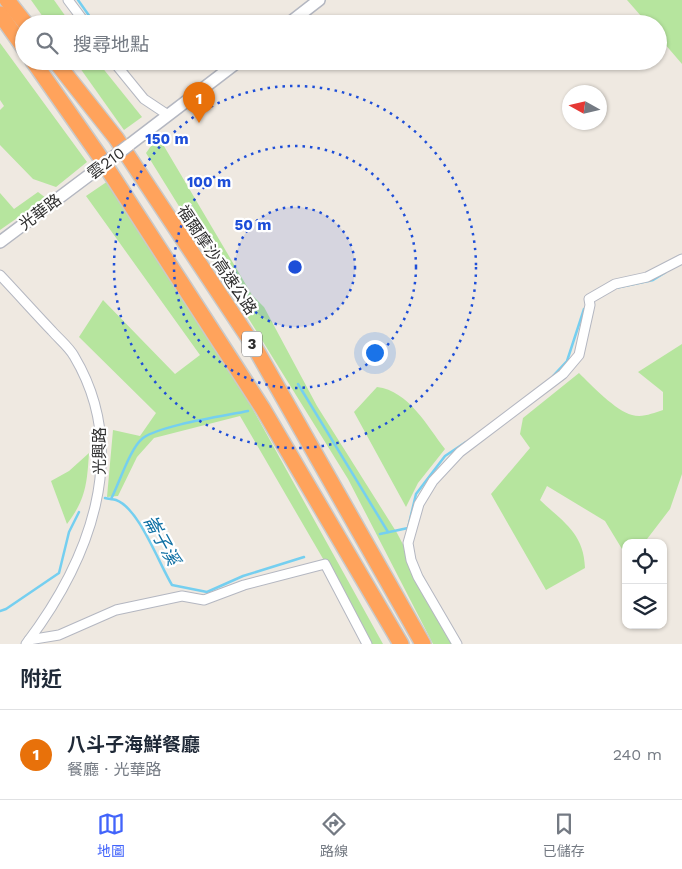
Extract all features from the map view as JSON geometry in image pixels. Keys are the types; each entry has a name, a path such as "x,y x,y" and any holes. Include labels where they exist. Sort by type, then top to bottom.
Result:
{"highway":[{"path":"8,0 19,15"},
{"path":"0,14 15,35"},
{"name":"3","path":"39,70 98,154 263,409 401,644"},
{"name":"福爾摩沙高速公路","path":"62,70 116,138 254,346 423,644"}],"street":[{"path":"68,0 79,15"},
{"path":"300,15 319,0"},
{"path":"121,70 144,99 168,115"},
{"name":"雲210","path":"80,182 227,70"},
{"name":"光華路","path":"0,242 80,182"},
{"path":"457,644 418,577 411,560 408,543 419,504 433,481 460,452 563,374 579,356 590,305 589,299 614,284 647,277 682,259"},
{"name":"光興路","path":"0,275 73,354 91,387 102,436 102,462 96,505 77,560 57,598 27,642"},
{"path":"27,642 59,635 116,610 182,596 204,600 244,584 324,564 367,644"}],"green space":[{"path":"31,0 54,0 65,15 42,15"},
{"path":"627,0 682,0 682,64 667,46 667,15 640,15"},
{"path":"0,43 15,64 15,70 20,70 87,162 56,187 33,179 0,145 0,110 4,106 0,100"},
{"path":"81,70 104,70 142,117 124,130"},
{"path":"158,136 252,295 264,307 317,406 397,533 455,644 433,644 348,479 146,153"},
{"path":"108,181 230,368 383,644 370,644 240,416 154,438 137,457 118,496 107,497 113,430 140,436 156,413 79,337 103,300 175,374 200,355 86,196"},
{"path":"38,192 46,198 0,230 0,193 14,209"},
{"path":"682,344 682,474 670,509 647,539 622,539 622,549 605,521 547,486 540,500 571,529 581,546 585,568 546,590 491,494 530,448 520,434 523,418 579,373 604,397 626,413 640,416 663,410 663,392 638,372"},
{"path":"377,387 399,395 408,402 445,449 418,483 406,507 354,412"},
{"path":"89,453 82,498 67,524 51,481 69,471"}],"waterway":[{"path":"78,0 89,15"},
{"path":"615,288 653,280 666,272"},
{"path":"553,376 567,361 584,309"},
{"name":"崙子溪","path":"298,384 388,532"},
{"name":"崙子溪","path":"111,499 129,458 143,438 152,433 178,425 248,411"},
{"path":"380,534 408,528 416,494 445,456 466,442"},
{"name":"崙子溪","path":"105,498 116,500 133,514 148,538 172,585 207,592 243,576 304,557"},
{"path":"0,611 6,609 59,573 69,532 79,512"}],"place":[{"name":"八斗子海鮮餐廳","path":"199,123"}]}
